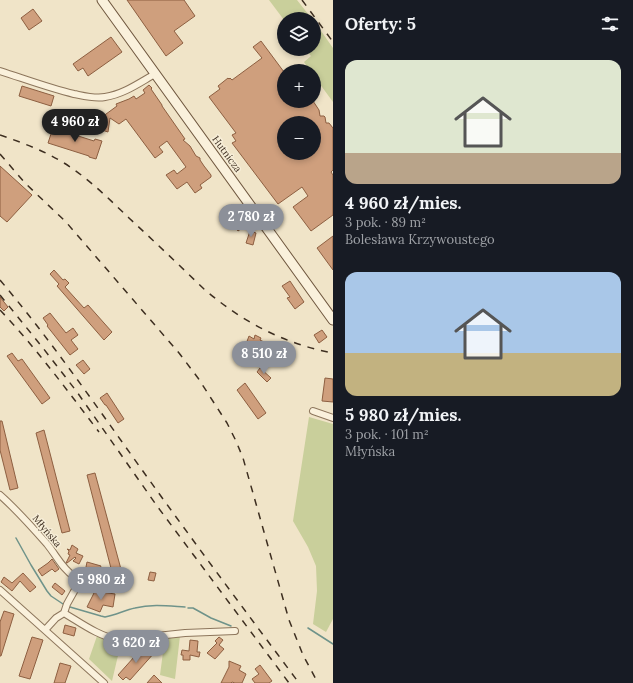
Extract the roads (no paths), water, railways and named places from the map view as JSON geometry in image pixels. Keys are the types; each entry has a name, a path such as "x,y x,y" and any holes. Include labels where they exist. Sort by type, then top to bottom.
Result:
{"main road":[{"name":"Hutnicza","path":"102,0 333,320"}],"street":[{"path":"0,71 18,78 67,92 96,98 107,97 124,92 155,74"},
{"path":"312,411 333,418"},
{"name":"Młyńska","path":"0,495 22,516 70,573 81,579 127,585"},
{"path":"45,630 56,618 64,613 67,604 81,579"},
{"path":"0,590 104,683"},
{"path":"64,613 98,633 119,640 185,633 235,631"}],"waterway":[{"path":"16,538 47,591 51,596 63,604"},
{"path":"70,607 105,617 131,609 148,606 185,607"},
{"path":"188,608 193,608 211,618 231,626"},
{"path":"308,628 333,644"}],"railway":[{"path":"302,0 333,42"},
{"path":"0,135 45,152 78,172 104,194 204,289 218,301 248,321 264,330 297,344 333,353"},
{"path":"0,154 25,183 66,222 179,353 198,378 227,423 243,458 289,620 303,655 318,683"},
{"path":"0,280 58,354 299,683"},
{"path":"0,295 77,392 157,506 289,683"},
{"path":"0,310 39,354 99,432"}]}
